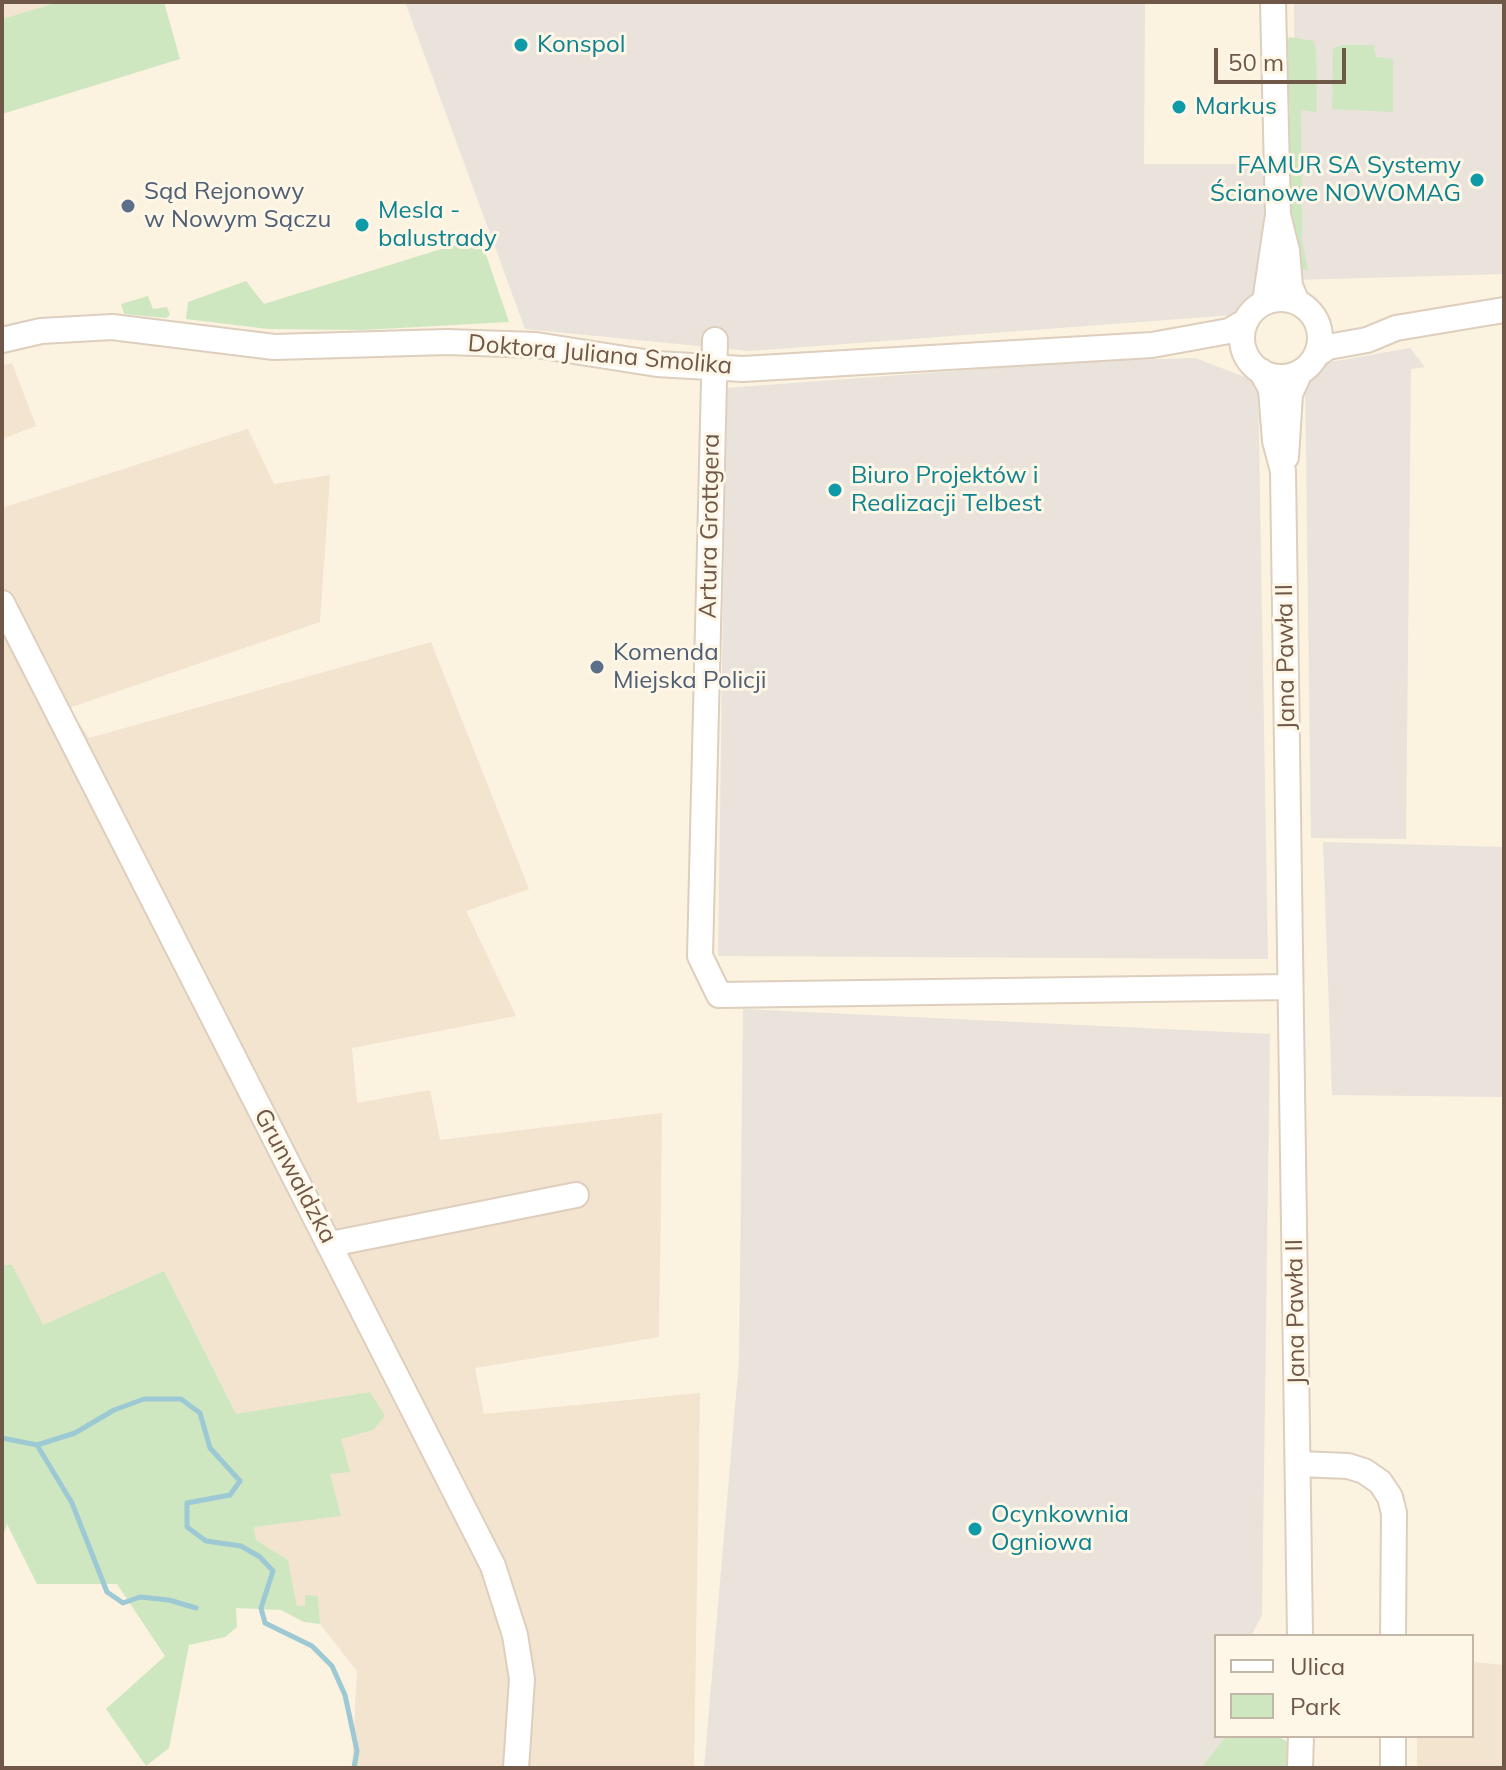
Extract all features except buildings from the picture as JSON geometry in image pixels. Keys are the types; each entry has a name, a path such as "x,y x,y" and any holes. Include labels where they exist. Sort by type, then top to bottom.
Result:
{"street":[{"path":"1273,2 1278,215 1265,302 1246,321 1242,335 1254,364 1279,377 1308,363 1328,347 1367,340 1396,328"},
{"path":"1278,215 1287,251 1290,286 1297,302 1315,319 1336,326 1396,328 1504,310"},
{"path":"1265,302 1287,299 1297,302"},
{"path":"1308,363 1320,341 1315,319"},
{"name":"Doktora Juliana Smolika","path":"2,340 41,331 112,327 274,347 447,342 536,345 657,364 714,369 1152,345 1229,331 1246,321"},
{"name":"Artura Grottgera","path":"715,340 700,956 719,995 1290,987"},
{"name":"Doktora Juliana Smolika","path":"1152,345 1229,350 1254,364"},
{"name":"Jana Pawła II","path":"1283,471 1289,446 1290,394 1308,363"},
{"name":"Jana Pawła II","path":"1254,364 1271,389 1275,441 1283,471 1300,1634"},
{"name":"Grunwaldzka","path":"2,603 477,1531 504,1595 522,1679 516,1768"},
{"path":"331,1244 576,1195"},
{"path":"1299,1464 1339,1465 1364,1471 1380,1482 1390,1497 1394,1513 1393,1634"},
{"path":"1300,1768 1301,1738"},
{"path":"1393,1738 1393,1768"}],"shaded area":[{"path":"2,2 59,2 2,19"},
{"path":"405,2 1145,2 1144,164 1264,164 1267,281 1252,295 1247,314 750,351 525,329"},
{"path":"1294,2 1504,2 1504,274 1295,280"},
{"path":"1410,348 1425,367 1411,369 1406,839 1311,838 1305,376 1325,363"},
{"path":"1195,358 1258,382 1268,959 718,956 726,388 1089,361"},
{"path":"12,363 36,426 2,439 2,366"},
{"path":"248,429 274,484 330,475 320,622 69,708 89,738 431,642 529,889 466,911 516,1016 352,1048 357,1103 430,1090 440,1140 662,1113 659,1337 475,1368 484,1414 700,1393 694,1768 352,1768 357,1671 320,1624 318,1596 305,1606 297,1606 288,1560 256,1540 254,1526 330,1473 340,1438 373,1430 370,1392 236,1415 164,1271 42,1326 12,1266 2,1265 2,508"},
{"path":"1323,842 1504,847 1504,1097 1332,1095"},
{"path":"743,1009 1270,1034 1262,1615 1252,1634 1214,1634 1214,1738 1224,1738 1201,1768 704,1768 739,1361"},
{"path":"1474,1662 1504,1665 1504,1768 1417,1768 1417,1738 1474,1738"}],"green space":[{"path":"59,2 164,2 180,59 2,114 2,19"},
{"path":"1289,37 1314,41 1316,50 1317,112 1301,110 1302,241 1308,270 1289,270 1285,171 1290,113 1286,48"},
{"path":"1342,45 1374,45 1376,57 1393,59 1393,112 1332,109 1333,49"},
{"path":"480,237 509,322 362,330 268,329 186,319 188,302 246,281 264,304"},
{"path":"148,296 153,309 167,307 170,315 166,318 124,314 121,304"},
{"path":"2,1265 12,1265 43,1325 164,1271 236,1414 370,1392 385,1416 373,1430 341,1439 350,1472 330,1474 341,1516 254,1527 256,1540 288,1560 297,1606 305,1606 305,1595 318,1596 320,1624 304,1622 281,1610 236,1608 237,1627 225,1637 189,1645 169,1748 146,1766 106,1709 165,1656 117,1584 37,1584 7,1524 2,1539"},
{"path":"1224,1738 1281,1738 1299,1748 1299,1768 1201,1768"}],"waterway":[{"path":"2,1438 37,1445 75,1433 114,1410 144,1399 181,1399 200,1413 210,1448 240,1481 230,1495 187,1503 187,1527 206,1541 241,1546 260,1557 273,1571 261,1608 265,1623 312,1646 332,1666 345,1695 357,1751 354,1768"},
{"path":"37,1445 72,1503 107,1592 123,1603 140,1597 169,1600 196,1608"}],"place":[{"name":"Konspol","path":"521,45"},
{"name":"Markus","path":"1179,107"},
{"name":"FAMUR SA Systemy Ścianowe NOWOMAG","path":"1477,180"},
{"name":"Sąd Rejonowy w Nowym Sączu","path":"128,206"},
{"name":"Mesla - balustrady","path":"362,225"},
{"name":"Biuro Projektów i Realizacji Telbest","path":"835,490"},
{"name":"Komenda Miejska Policji","path":"597,667"},
{"name":"Ocynkownia Ogniowa","path":"975,1529"}]}
